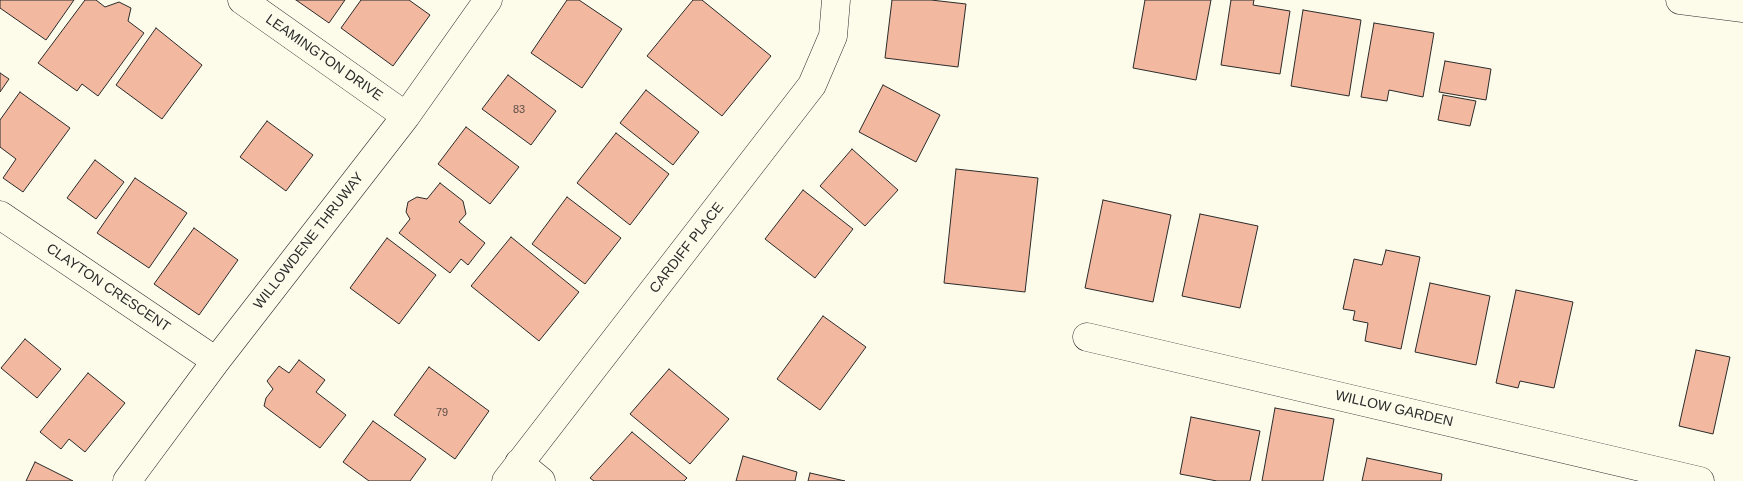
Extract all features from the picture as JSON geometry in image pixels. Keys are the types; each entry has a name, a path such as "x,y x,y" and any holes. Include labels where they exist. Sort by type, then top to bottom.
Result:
{"street":[{"name":"LEAMINGTON DRIVE","path":"242,0 406,116"},
{"name":"WILLOWDENE THRUWAY","path":"127,481 216,361 406,116 488,0"},
{"name":"CARDIFF PLACE","path":"513,472 812,85 834,36 836,0"},
{"path":"1680,0 1709,2 1743,8"},
{"name":"CLAYTON CRESCENT","path":"0,215 216,361"},
{"name":"WILLOW GARDEN","path":"1088,336 1700,481"},
{"path":"513,472 541,481"}],"building":[{"path":"0,0 74,0 46,40 0,8"},
{"path":"85,0 96,0 105,7 119,2 131,8 128,21 144,33 98,96 82,84 77,91 38,63"},
{"path":"296,0 345,0 329,23"},
{"path":"361,0 409,0 430,15 393,66 341,28"},
{"path":"567,0 579,0 622,29 582,88 531,53"},
{"path":"693,0 702,0 771,56 722,116 647,56"},
{"path":"892,0 931,0 966,4 958,67 885,58"},
{"path":"1145,0 1211,0 1196,80 1133,68"},
{"path":"1231,0 1254,0 1253,5 1290,11 1280,74 1221,65"},
{"path":"1303,10 1361,20 1349,96 1291,86"},
{"path":"1374,23 1434,33 1423,97 1389,90 1387,101 1361,97"},
{"path":"156,28 202,65 162,119 116,85"},
{"path":"1445,61 1491,69 1486,100 1439,92"},
{"path":"0,73 9,79 0,92"},
{"path":"508,75 556,111 531,145 482,109"},
{"path":"883,85 940,115 916,162 859,132"},
{"path":"646,90 699,132 673,165 620,123"},
{"path":"20,92 70,128 23,192 3,178 16,159 0,147 0,120"},
{"path":"1443,95 1476,101 1470,126 1438,120"},
{"path":"267,121 313,155 286,191 240,157"},
{"path":"466,127 519,167 490,204 438,164"},
{"path":"616,133 669,174 630,225 577,183"},
{"path":"852,149 898,190 865,226 820,186"},
{"path":"95,160 124,182 96,219 67,198"},
{"path":"956,169 1038,178 1025,292 944,283"},
{"path":"135,178 187,213 149,268 97,233"},
{"path":"440,183 463,201 466,214 459,222 485,243 468,265 461,259 450,273 399,233 410,219 406,212 408,202 417,197 427,199"},
{"path":"803,190 853,229 815,278 765,239"},
{"path":"567,197 621,238 585,284 532,244"},
{"path":"1103,200 1171,215 1153,302 1085,288"},
{"path":"1200,214 1258,226 1240,308 1182,296"},
{"path":"194,228 238,260 199,315 154,284"},
{"path":"511,237 579,292 539,341 471,286"},
{"path":"387,238 436,275 399,324 350,288"},
{"path":"1386,250 1420,257 1401,349 1365,341 1368,323 1353,320 1355,311 1343,309 1354,259 1382,265"},
{"path":"1430,283 1490,296 1476,365 1415,352"},
{"path":"1516,290 1573,302 1554,388 1520,381 1518,388 1496,383"},
{"path":"823,316 866,347 820,410 777,379"},
{"path":"25,339 61,369 37,398 1,368"},
{"path":"1696,350 1730,357 1713,434 1679,426"},
{"path":"299,360 325,380 316,392 346,415 320,448 264,406 266,398 273,389 267,381 279,366 289,373"},
{"path":"429,367 489,411 455,459 394,415"},
{"path":"669,369 729,419 690,464 630,414"},
{"path":"88,373 125,403 85,452 69,439 61,449 40,432"},
{"path":"1275,408 1334,419 1323,481 1262,481"},
{"path":"1191,417 1260,431 1250,481 1217,481 1180,474"},
{"path":"373,421 426,459 410,481 369,481 343,462"},
{"path":"632,432 687,478 684,481 594,481 590,478"},
{"path":"743,456 797,472 795,481 736,481"},
{"path":"1367,458 1442,474 1441,481 1362,481"},
{"path":"35,462 73,481 26,481"},
{"path":"810,473 845,481 808,481"}]}
